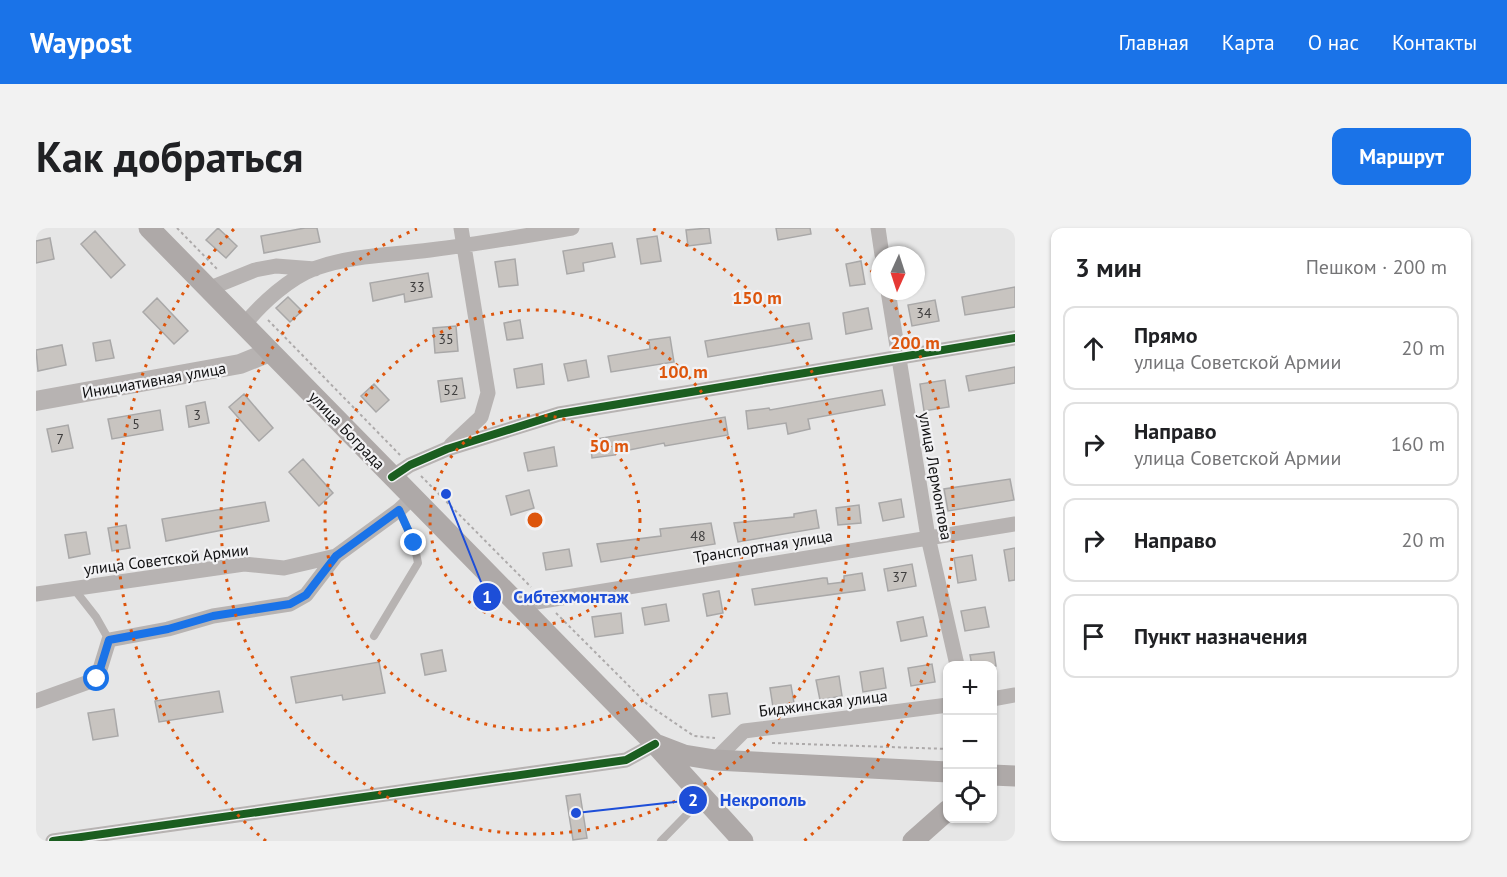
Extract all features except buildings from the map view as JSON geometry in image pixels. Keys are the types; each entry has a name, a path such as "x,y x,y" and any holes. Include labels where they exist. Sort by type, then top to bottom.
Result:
{"main road":[{"name":"улица Бограда","path":"149,228 208,289 251,317 270,352 392,477 406,504 518,605 655,744 743,841"},
{"path":"655,744 684,755 715,760 943,772"},
{"path":"914,841 943,815"}],"street":[{"path":"447,449 481,417 488,393 461,228"},
{"path":"208,289 255,270 276,266 315,268 352,260 464,246 572,228"},
{"path":"878,228 881,246"},
{"path":"251,317 315,268"},
{"name":"улица Лермонтова","path":"889,300 928,537 956,661"},
{"path":"392,477 410,465 447,449 559,414 1015,338"},
{"name":"Инициативная улица","path":"36,401 240,364 270,352"},
{"name":"улица Советской Армии","path":"109,640 168,629 213,616 290,604 306,595 336,556 406,504"},
{"name":"Транспортная улица","path":"518,605 1015,524"},
{"name":"улица Советской Армии","path":"36,594 244,564 284,568 336,556"},
{"path":"36,701 97,679 109,640"},
{"path":"997,698 1015,695"},
{"name":"Биджинская улица","path":"715,760 744,731 943,706"},
{"path":"53,841 68,837 627,760 655,744"}],"lane":[{"path":"374,636 418,563 406,504"},
{"path":"74,589 96,617 109,640"},
{"path":"661,841 704,797"}],"path":[{"path":"177,228 230,282"},
{"path":"251,317 410,465 647,704 676,726 694,736 733,741"},
{"path":"762,743 943,749"}],"cycle path":[{"path":"392,477 410,465 447,449 559,414 1015,338"},
{"path":"53,841 626,760 655,744"}],"place":[{"name":"Сибтехмонтаж","path":"446,494"},
{"name":"Некрополь","path":"576,813"}],"route":[{"path":"97,679 109,640 168,629 213,616 290,604 306,595 336,556 399,510 414,543"}]}
